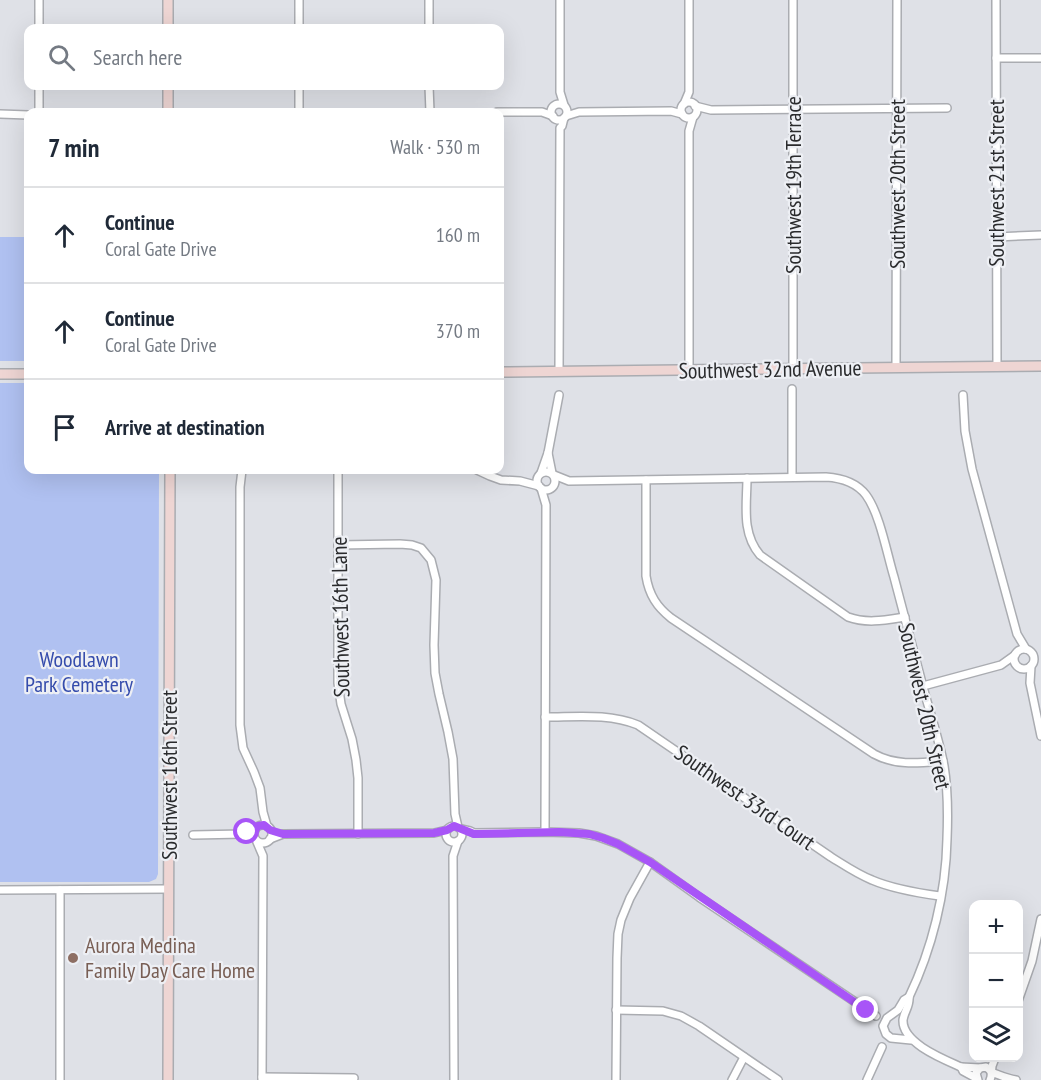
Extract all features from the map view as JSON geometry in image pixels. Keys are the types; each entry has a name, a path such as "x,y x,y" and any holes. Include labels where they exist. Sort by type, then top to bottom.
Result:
{"street":[{"path":"39,0 39,24"},
{"path":"168,0 168,24"},
{"path":"299,0 299,24"},
{"path":"429,0 429,24"},
{"path":"559,371 560,128 567,111 560,92 560,0"},
{"path":"689,0 689,92 683,110 689,131 689,370"},
{"name":"Southwest 19th Terrace","path":"793,0 793,369"},
{"name":"Southwest 20th Street","path":"896,368 897,0"},
{"name":"Southwest 21st Street","path":"996,0 996,367"},
{"path":"996,58 1041,58"},
{"path":"39,90 39,108"},
{"path":"168,90 168,108"},
{"path":"299,90 299,108"},
{"path":"429,90 429,108"},
{"path":"560,92 552,112 560,128"},
{"path":"689,92 696,110 689,131"},
{"path":"683,110 688,102 711,110 947,108"},
{"path":"504,112 542,112 559,104 579,112"},
{"path":"542,112 559,120 579,112 683,110"},
{"path":"683,110 688,118 711,110"},
{"path":"0,114 24,115"},
{"path":"996,237 1041,235"},
{"name":"Southwest 32nd Avenue","path":"504,372 1041,366"},
{"path":"0,374 24,374"},
{"path":"486,474 501,480 520,481 546,490 568,481 792,477 792,390"},
{"path":"545,832 546,505 537,481 548,453 559,395"},
{"path":"963,395 970,463 984,515 1018,637 1034,656 1030,683 1041,736"},
{"path":"546,505 556,481 548,453"},
{"path":"520,481 546,471 568,481"},
{"name":"Southwest 16th Street","path":"168,1080 170,474"},
{"path":"242,474 240,725 243,748 260,788 262,812 272,834 263,856 262,1078 354,1078"},
{"name":"Southwest 16th Lane","path":"339,474 338,683 343,713 356,760 358,834"},
{"name":"Southwest 20th Street","path":"792,477 840,478 853,483 869,499 875,513 943,761 947,836 945,864 934,926 926,955 909,997 910,1003 903,1018 911,1040"},
{"path":"747,478 747,529 751,542 759,555 848,617 874,621 904,617"},
{"path":"646,480 646,576 649,590 660,609 873,754 898,762 943,761"},
{"path":"338,545 406,544 421,548 433,565 436,580 435,673 453,759 455,814 462,834 454,854"},
{"path":"1018,637 1014,661 1030,683"},
{"path":"923,686 1001,665 1021,650 1041,651"},
{"path":"1001,665 1026,669 1041,658"},
{"name":"Southwest 33rd Court","path":"545,717 614,718 638,725 855,872 889,886 940,896"},
{"path":"262,812 254,836 263,856"},
{"path":"454,1080 454,854 448,834 455,814"},
{"path":"448,834 454,826 474,834"},
{"path":"193,835 243,834 256,828 268,828 283,834 448,834"},
{"path":"448,834 453,842 474,834 545,832 579,833 603,838 650,862 876,1016"},
{"path":"243,834 262,843 283,834"},
{"path":"616,1080 619,927 630,898 650,862"},
{"path":"0,890 168,889"},
{"path":"60,890 60,1080"},
{"path":"1023,987 1032,961 1041,919"},
{"name":"Southwest 20th Street","path":"909,997 904,1000 898,1010 887,1018 884,1029 887,1036 891,1038 911,1040"},
{"path":"616,1010 656,1010 674,1013 690,1020 778,1080"},
{"path":"911,1040 961,1067 988,1068 991,1074 1016,1080"},
{"path":"867,1080 882,1047"},
{"path":"732,1080 744,1057"},
{"path":"961,1067 963,1071 977,1079 977,1071 988,1062"}],"green space":[{"path":"0,237 24,237 24,361 0,361"},
{"name":"Woodlawn Park Cemetery","path":"0,383 24,383 24,474 159,474 158,874 156,879 149,882 0,882"}],"place":[{"name":"Aurora Medina Family Day Care Home","path":"73,958"}],"route":[{"path":"247,832 261,825 283,834 434,833 454,826 474,834 559,832 589,834 603,838 650,862 866,1010"}]}
